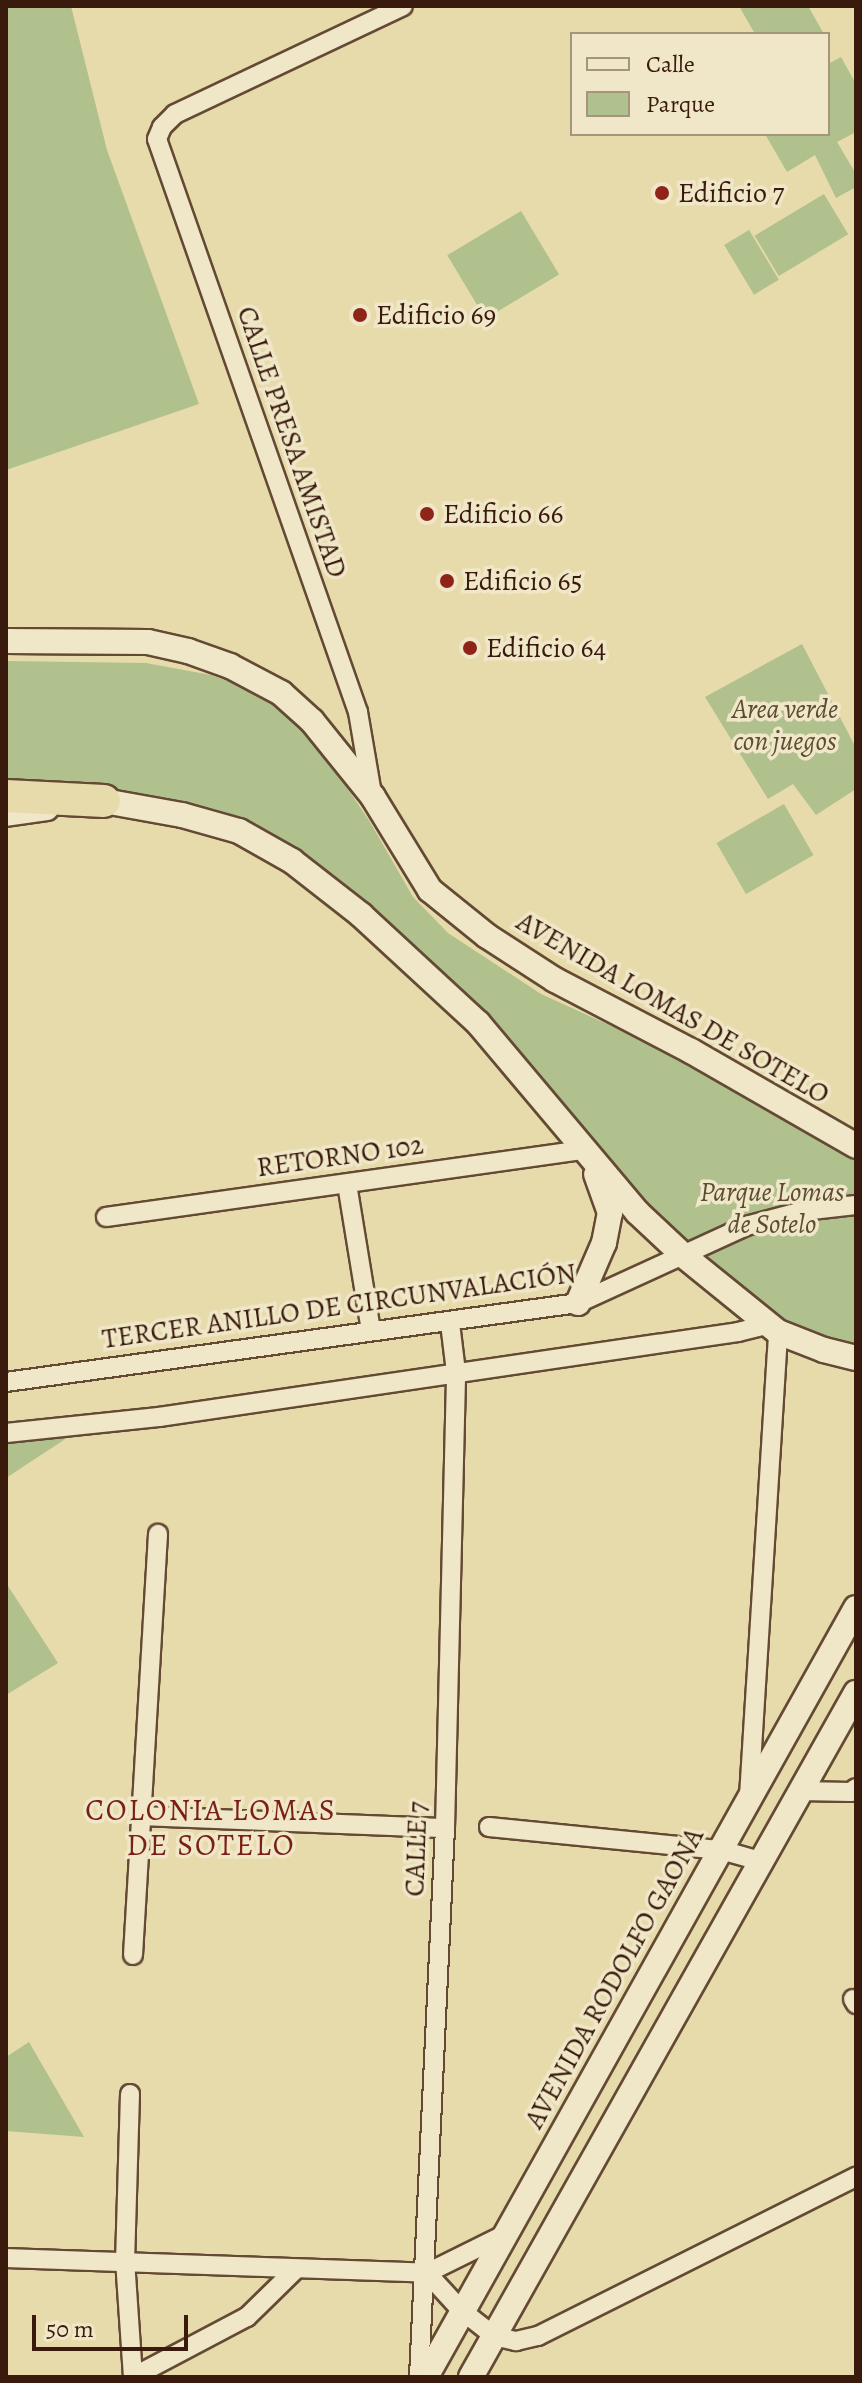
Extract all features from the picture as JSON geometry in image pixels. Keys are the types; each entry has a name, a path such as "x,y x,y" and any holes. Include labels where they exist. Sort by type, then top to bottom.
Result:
{"highway":[{"path":"6,796 104,801"}],"main road":[{"name":"AVENIDA LOMAS DE SOTELO","path":"6,641 148,642 188,651 230,666 281,693 312,721 373,797 430,890 487,936 555,980 691,1051 856,1146"},
{"path":"6,814 104,801 182,815 239,831 292,861 361,915 478,1023 637,1212 684,1256 772,1328 824,1350 856,1358"},
{"path":"578,1303 604,1243 610,1213 586,1153"},
{"name":"AVENIDA RODOLFO GAONA","path":"426,2377 856,1608"},
{"path":"471,2377 856,1693"}],"street":[{"name":"CALLE PRESA AMISTAD","path":"373,797 358,712 157,139 162,127 175,114 403,6"},
{"name":"RETORNO 102","path":"106,1217 586,1153"},
{"path":"347,1184 371,1331"},
{"name":"TERCER ANILLO DE CIRCUNVALACIÓN","path":"6,1382 578,1303 746,1226 803,1211 856,1205"},
{"name":"CALLE 7","path":"419,2377 427,2273 445,1828 456,1372 450,1323"},
{"path":"6,1433 159,1417 772,1328 749,1800"},
{"path":"133,1955 158,1534"},
{"path":"800,1791 851,1792 856,1788"},
{"path":"143,1816 445,1828"},
{"path":"489,1827 721,1850 760,1861"},
{"path":"130,2094 125,2260 133,2377 247,2317 296,2269"},
{"path":"427,2273 461,2310 494,2336 516,2341 538,2336 856,2177"},
{"path":"6,2258 427,2273 504,2235"}],"green space":[{"path":"6,6 71,6 107,150 199,404 6,470"},
{"path":"739,6 808,6 823,32 754,32"},
{"path":"841,57 856,84 856,132 837,142 856,174 856,187 836,198 815,155 787,172 766,136 830,136 830,63"},
{"path":"824,194 848,234 779,276 755,236"},
{"path":"521,211 559,274 485,319 447,255"},
{"path":"749,230 779,280 754,295 724,245"},
{"name":"Area verde con juegos","path":"802,644 856,748 856,789 816,815 793,784 768,799 705,697"},
{"name":"Parque Lomas de Sotelo","path":"6,661 146,663 211,675 266,695 315,740 370,822 413,897 448,933 541,994 651,1044 856,1162 856,1346 805,1333 699,1257 606,1157 484,1014 362,899 256,828 6,782"},
{"path":"784,804 814,855 746,894 716,843"},
{"path":"82,1428 6,1478 6,1443"},
{"path":"6,1583 58,1663 6,1695"},
{"path":"29,2042 84,2137 6,2131 6,2057"}],"place":[{"name":"Edificio 7","path":"662,193"},
{"name":"Edificio 69","path":"360,315"},
{"name":"Edificio 66","path":"427,514"},
{"name":"Edificio 65","path":"447,581"},
{"name":"Edificio 64","path":"470,648"}],"district":[{"name":"COLONIA LOMAS DE SOTELO","path":"211,1827"}]}
